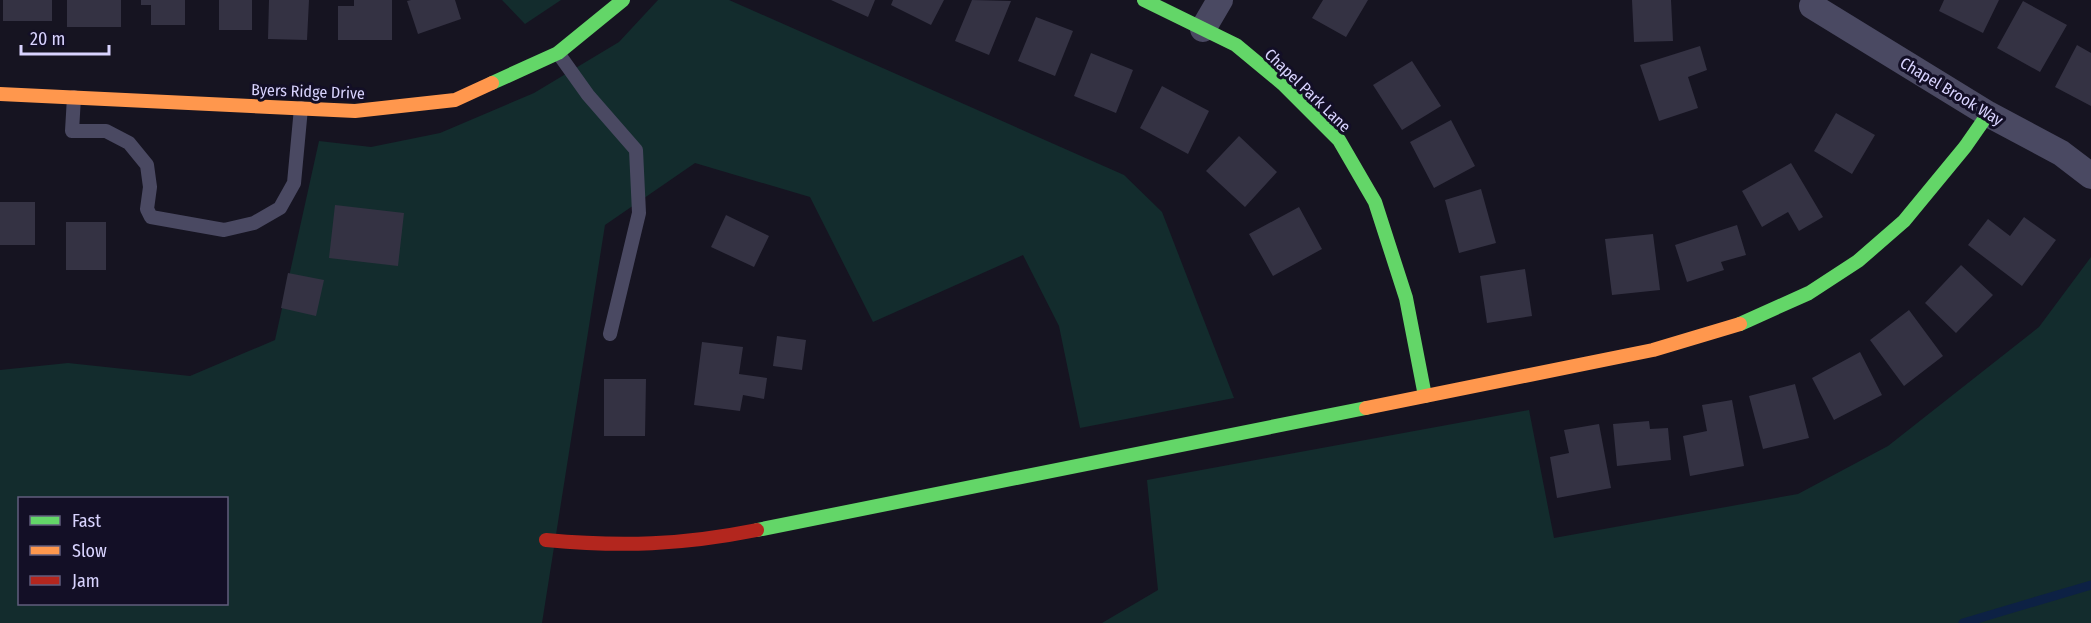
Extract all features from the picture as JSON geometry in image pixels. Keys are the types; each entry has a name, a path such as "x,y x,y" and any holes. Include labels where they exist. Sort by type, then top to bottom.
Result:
{"street":[{"name":"Byers Ridge Drive","path":"0,94 355,111 455,100 558,53 623,0"},
{"name":"Chapel Park Lane","path":"1144,0 1236,45 1282,84 1339,140 1376,202 1406,298 1425,396"},
{"path":"1203,29 1220,0"},
{"name":"Chapel Brook Way","path":"1812,6 1988,114 2061,153 2091,176"},
{"path":"546,540 603,545 643,544 676,543 732,535 1664,347 1732,328 1809,293 1858,261 1904,221 1965,147 1988,114"}],"lane":[{"path":"558,53 588,95 636,150 639,213 610,334"},
{"path":"74,97 72,131 106,131 129,143 147,165 150,187 147,209 151,217 224,230 254,223 280,208 294,183 301,108"}],"green space":[{"path":"502,0 561,0 525,24"},
{"path":"658,0 729,0 1124,175 1162,212 1234,398 1080,428 1059,326 1023,255 873,322 810,197 695,163 605,225 542,623 0,623 0,370 68,363 190,376 275,340 319,141 371,147 440,133 534,93 619,42"},
{"path":"2091,257 2091,623 1102,623 1158,590 1147,480 1529,410 1554,538 1798,494 1888,446 2039,327"}],"building":[{"path":"3,0 52,0 52,21 3,21"},
{"path":"67,0 121,0 121,27 67,27"},
{"path":"141,0 185,0 185,25 151,25 151,5 141,5"},
{"path":"219,0 252,0 252,30 219,30"},
{"path":"269,0 309,0 307,40 268,39"},
{"path":"354,0 392,0 392,40 338,40 338,6 354,6"},
{"path":"455,0 461,19 418,34 407,1"},
{"path":"831,0 875,0 868,17"},
{"path":"893,0 944,0 931,25 891,5"},
{"path":"972,0 1011,1 989,55 955,41"},
{"path":"1323,0 1368,0 1346,37 1312,18"},
{"path":"1632,0 1671,0 1673,41 1634,42"},
{"path":"1944,0 1999,0 1983,33 1939,11"},
{"path":"2023,1 2067,25 2040,72 1997,48"},
{"path":"1036,17 1073,31 1055,76 1018,61"},
{"path":"2077,45 2091,53 2091,106 2055,87"},
{"path":"1700,46 1707,70 1688,77 1698,108 1659,121 1640,65"},
{"path":"1091,53 1133,70 1116,113 1074,96"},
{"path":"1412,61 1441,106 1402,130 1373,85"},
{"path":"1162,86 1209,111 1188,154 1140,128"},
{"path":"1836,113 1875,135 1852,174 1814,151"},
{"path":"1451,120 1475,166 1434,188 1410,142"},
{"path":"1239,136 1277,172 1245,207 1206,171"},
{"path":"1791,163 1823,217 1799,231 1788,212 1762,227 1742,191"},
{"path":"1481,189 1496,243 1459,253 1445,200"},
{"path":"0,202 35,202 35,245 0,245"},
{"path":"335,205 404,213 398,266 329,258"},
{"path":"1299,207 1322,249 1273,276 1249,234"},
{"path":"726,215 769,236 754,267 711,247"},
{"path":"2024,217 2056,240 2022,286 1968,245 1988,219 2010,236"},
{"path":"66,222 106,222 106,270 66,270"},
{"path":"1737,225 1746,255 1721,262 1724,270 1687,282 1675,245"},
{"path":"1653,234 1660,290 1612,295 1605,239"},
{"path":"1961,265 1993,295 1956,333 1925,303"},
{"path":"1525,269 1532,316 1487,323 1480,276"},
{"path":"288,273 324,280 316,316 281,308"},
{"path":"1909,310 1943,356 1904,386 1870,340"},
{"path":"777,336 806,340 802,370 773,366"},
{"path":"702,342 743,347 739,374 767,378 764,399 743,395 740,411 694,405"},
{"path":"1860,352 1882,395 1834,420 1812,378"},
{"path":"604,379 646,379 645,436 604,436"},
{"path":"1795,384 1809,438 1763,449 1749,396"},
{"path":"1732,400 1744,466 1690,476 1683,436 1707,431 1702,405"},
{"path":"1649,421 1650,429 1668,428 1671,460 1617,466 1613,424"},
{"path":"1599,424 1611,488 1557,498 1550,457 1569,453 1564,430"}],"waterway":[{"path":"1963,623 2091,585"}],"traffic: fast":[{"path":"492,83 558,53 623,0"},
{"path":"1144,0 1236,45 1283,84 1339,140 1375,202 1406,298 1425,396"},
{"path":"1740,324 1809,293 1858,261 1904,221 1965,147 1988,114"},
{"path":"757,530 1366,408"}],"traffic: slow":[{"path":"0,94 355,111 455,100 492,83"},
{"path":"1366,408 1653,350 1740,324"}],"traffic: jam":[{"path":"546,540 600,544 677,542 757,530"}]}
